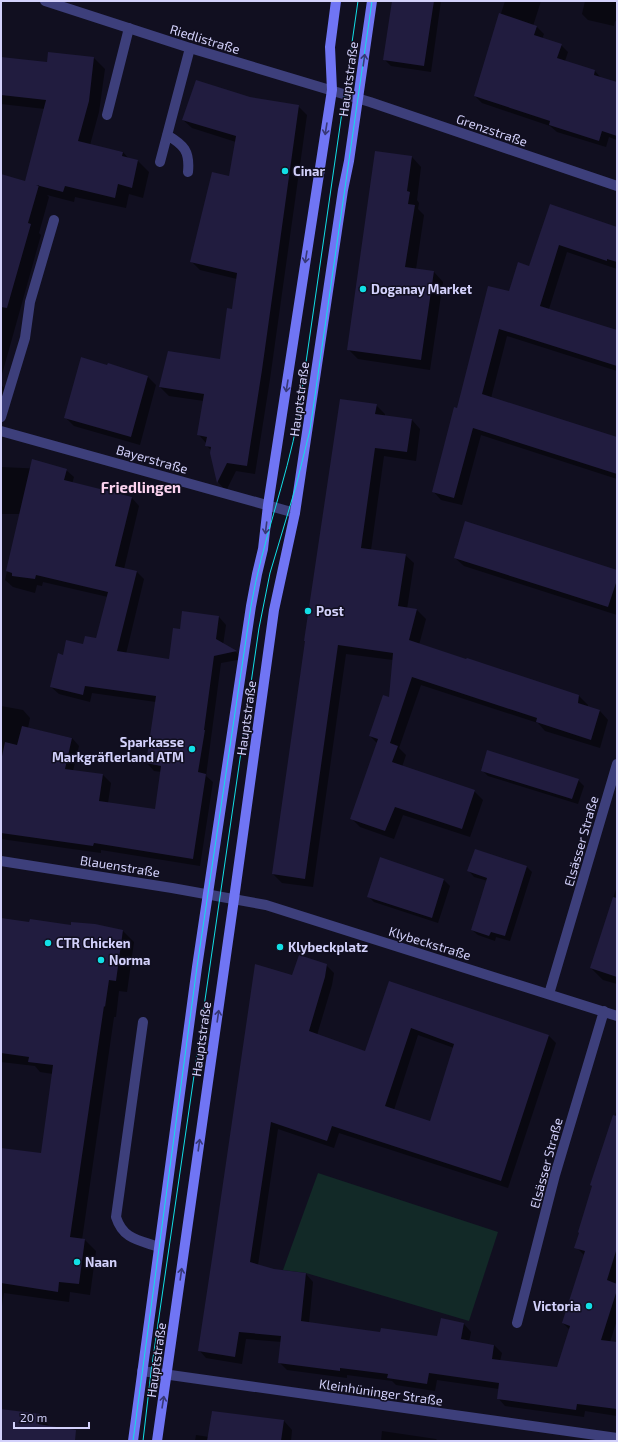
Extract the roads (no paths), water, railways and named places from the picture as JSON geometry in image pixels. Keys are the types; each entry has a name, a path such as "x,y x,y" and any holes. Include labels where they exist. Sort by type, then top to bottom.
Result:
{"main road":[{"name":"Hauptstraße","path":"132,1441 208,894 249,614 256,574 263,549 268,505 332,90 330,47 336,1"},
{"name":"Hauptstraße","path":"156,1441 167,1375 274,610 295,513 372,1"}],"street":[{"name":"Riedlistraße","path":"45,1 190,48 358,99"},
{"path":"108,115 129,28"},
{"path":"160,162 190,48"},
{"name":"Grenzstraße","path":"358,99 617,186"},
{"path":"167,135 180,142 186,151 189,161 188,172"},
{"path":"1,417 25,338 30,302 54,220"},
{"name":"Bayerstraße","path":"1,431 295,513"},
{"name":"Elsässer Straße","path":"549,994 617,764"},
{"name":"Blauenstraße","path":"1,861 208,894 234,900"},
{"name":"Klybeckstraße","path":"234,900 266,905 617,1016"},
{"name":"Elsässer Straße","path":"518,1323 555,1175 604,1011"},
{"path":"143,1022 116,1217 119,1226 127,1235 159,1247"},
{"name":"Kleinhüninger Straße","path":"142,1371 617,1438"}],"tram line":[{"path":"133,1441 197,967 251,606 261,559 287,465 298,418 358,1"},
{"path":"143,1441 151,1372 259,628 270,573 296,486 310,430 372,1"}],"place":[{"name":"Cinar","path":"285,171"},
{"name":"Doganay Market","path":"363,289"},
{"name":"Post","path":"308,611"},
{"name":"Sparkasse Markgräflerland ATM","path":"192,749"},
{"name":"CTR Chicken","path":"48,943"},
{"name":"Klybeckplatz","path":"280,947"},
{"name":"Norma","path":"101,960"},
{"name":"Naan","path":"77,1262"},
{"name":"Victoria","path":"589,1306"}],"district":[{"name":"Friedlingen","path":"141,487"}]}
